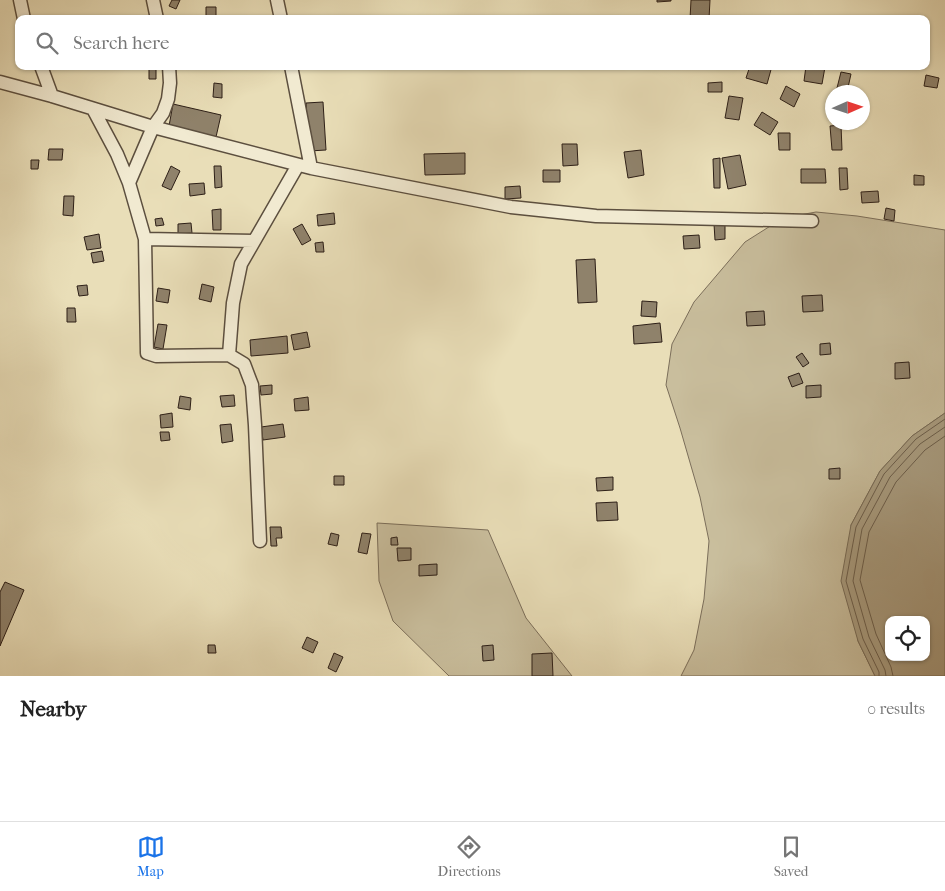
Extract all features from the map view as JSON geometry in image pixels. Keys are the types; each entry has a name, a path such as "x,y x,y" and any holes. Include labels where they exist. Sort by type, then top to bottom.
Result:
{"street":[{"path":"20,0 23,15"},
{"path":"153,0 156,15"},
{"path":"277,0 280,15"},
{"path":"42,70 52,96"},
{"path":"128,183 153,127 163,113 168,99 169,70"},
{"path":"292,70 311,168"},
{"path":"0,82 153,127 298,165 511,207 596,216 812,221"},
{"path":"92,109 117,154 145,239 146,353 156,356 229,355 244,364 252,385 260,541"},
{"path":"229,355 232,303 241,264 298,165"},
{"path":"145,239 254,241"}],"shaded area":[{"path":"816,212 857,216 945,230 945,413 912,436 880,471 851,525 858,641 875,676 681,676 694,650 704,599 709,541 700,497 666,385 672,344 694,302 745,242 783,218"},
{"path":"377,523 488,530 526,618 572,676 449,676 393,621 379,581"}],"water":[{"path":"945,413 945,676 875,676 858,641 841,581 851,525 880,471 912,436"}],"building":[{"path":"172,0 180,0 176,9 169,6"},
{"path":"657,0 671,0 671,1 657,2"},
{"path":"691,0 710,0 709,15 690,15"},
{"path":"206,7 216,7 216,15 206,15"},
{"path":"149,70 156,70 156,79 149,79"},
{"path":"749,70 771,70 767,84 746,78"},
{"path":"805,70 824,70 822,84 804,81"},
{"path":"841,72 851,74 849,85 838,85"},
{"path":"926,75 939,78 937,88 924,86"},
{"path":"722,82 722,92 708,92 708,83"},
{"path":"214,83 222,84 222,98 213,97"},
{"path":"786,86 800,94 794,107 780,99"},
{"path":"729,96 743,98 739,120 725,118"},
{"path":"323,102 326,150 309,151 306,103"},
{"path":"173,104 221,115 216,137 169,126"},
{"path":"762,112 778,122 770,135 754,125"},
{"path":"830,130 841,130 842,150 832,150"},
{"path":"778,133 790,133 790,150 779,150"},
{"path":"562,144 577,144 578,165 563,166"},
{"path":"49,149 63,149 62,160 48,160"},
{"path":"641,150 644,175 628,178 624,152"},
{"path":"465,153 465,174 425,175 424,154"},
{"path":"740,155 746,185 728,189 722,158"},
{"path":"720,158 720,188 714,188 713,159"},
{"path":"31,160 39,160 38,169 31,169"},
{"path":"171,166 180,171 171,190 162,186"},
{"path":"214,166 221,166 222,187 215,188"},
{"path":"839,168 847,168 848,189 840,190"},
{"path":"801,169 825,169 826,183 801,183"},
{"path":"543,170 560,170 560,182 543,182"},
{"path":"914,175 924,176 924,185 914,185"},
{"path":"204,183 205,194 190,196 189,184"},
{"path":"520,186 521,198 505,199 505,187"},
{"path":"878,191 879,202 862,203 861,192"},
{"path":"64,196 74,196 73,216 63,215"},
{"path":"886,208 895,210 894,221 884,219"},
{"path":"221,209 221,230 213,230 212,210"},
{"path":"334,213 335,224 318,226 317,215"},
{"path":"162,218 164,225 156,226 155,219"},
{"path":"191,223 192,233 178,234 178,224"},
{"path":"725,223 725,239 715,240 714,224"},
{"path":"302,224 311,240 302,245 293,229"},
{"path":"99,234 101,248 87,250 84,237"},
{"path":"699,235 700,248 684,249 683,236"},
{"path":"323,242 324,252 316,252 315,243"},
{"path":"102,251 104,261 93,263 91,253"},
{"path":"595,259 597,302 578,303 576,260"},
{"path":"202,284 214,287 211,302 199,299"},
{"path":"87,285 88,295 79,296 77,286"},
{"path":"158,288 170,290 168,303 156,301"},
{"path":"822,295 823,311 803,312 802,296"},
{"path":"642,301 657,302 656,317 641,316"},
{"path":"67,308 75,308 76,322 67,322"},
{"path":"764,311 765,325 747,326 746,312"},
{"path":"660,323 662,342 634,344 633,326"},
{"path":"158,324 167,325 163,349 154,347"},
{"path":"307,332 310,347 294,350 291,335"},
{"path":"287,336 288,353 251,356 250,340"},
{"path":"830,343 831,354 820,355 820,344"},
{"path":"802,353 809,363 803,367 796,357"},
{"path":"909,362 910,378 895,379 895,363"},
{"path":"799,373 803,383 792,387 788,377"},
{"path":"272,385 272,394 261,395 260,386"},
{"path":"821,385 821,397 806,398 806,386"},
{"path":"234,395 235,406 222,407 220,396"},
{"path":"180,396 191,398 190,410 178,408"},
{"path":"308,397 309,410 295,411 294,399"},
{"path":"172,413 173,427 161,428 160,415"},
{"path":"231,424 233,441 222,443 220,425"},
{"path":"283,424 285,437 263,440 261,427"},
{"path":"160,432 169,432 170,440 161,441"},
{"path":"840,468 840,479 829,479 829,469"},
{"path":"334,476 344,476 344,485 334,485"},
{"path":"613,477 613,490 597,491 596,478"},
{"path":"617,502 618,520 597,521 596,503"},
{"path":"270,527 281,527 282,538 276,538 277,546 271,546"},
{"path":"331,533 339,535 337,546 328,544"},
{"path":"362,533 371,534 367,554 358,552"},
{"path":"397,537 398,545 391,545 391,538"},
{"path":"397,548 411,548 411,560 398,561"},
{"path":"437,564 437,575 419,576 419,565"},
{"path":"5,582 24,590 0,646 0,592"},
{"path":"307,637 318,642 313,653 302,648"},
{"path":"208,645 215,645 216,653 208,653"},
{"path":"493,645 494,660 483,661 482,646"},
{"path":"334,653 343,657 336,672 328,668"},
{"path":"552,653 553,676 532,676 532,654"}]}
